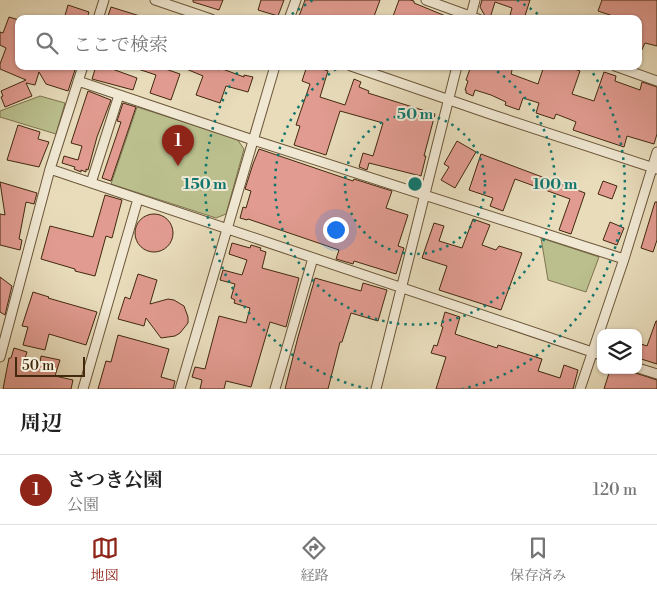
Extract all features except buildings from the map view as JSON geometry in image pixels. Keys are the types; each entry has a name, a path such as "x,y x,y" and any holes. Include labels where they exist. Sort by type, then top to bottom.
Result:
{"street":[{"path":"99,15 104,0"},
{"path":"155,0 199,15"},
{"path":"291,15 296,0"},
{"path":"426,0 465,15"},
{"path":"473,15 475,0"},
{"path":"0,357 50,169 81,70"},
{"path":"180,389 274,70"},
{"path":"363,70 654,168"},
{"path":"376,389 456,70"},
{"path":"626,70 657,81"},
{"path":"78,81 424,196 624,259"},
{"path":"91,183 120,95"},
{"path":"580,389 596,353 654,168 657,152"},
{"path":"50,169 226,230 596,353"},
{"path":"83,389 138,199"},
{"path":"275,389 313,258"},
{"path":"642,369 657,374"}],"green space":[{"path":"40,96 65,103 56,134 0,117 0,111"},
{"path":"137,107 237,139 244,149 226,214 216,218 111,184"},
{"path":"541,238 599,257 586,292 548,280"}],"place":[{"name":"さつき公園","path":"178,166"}]}
